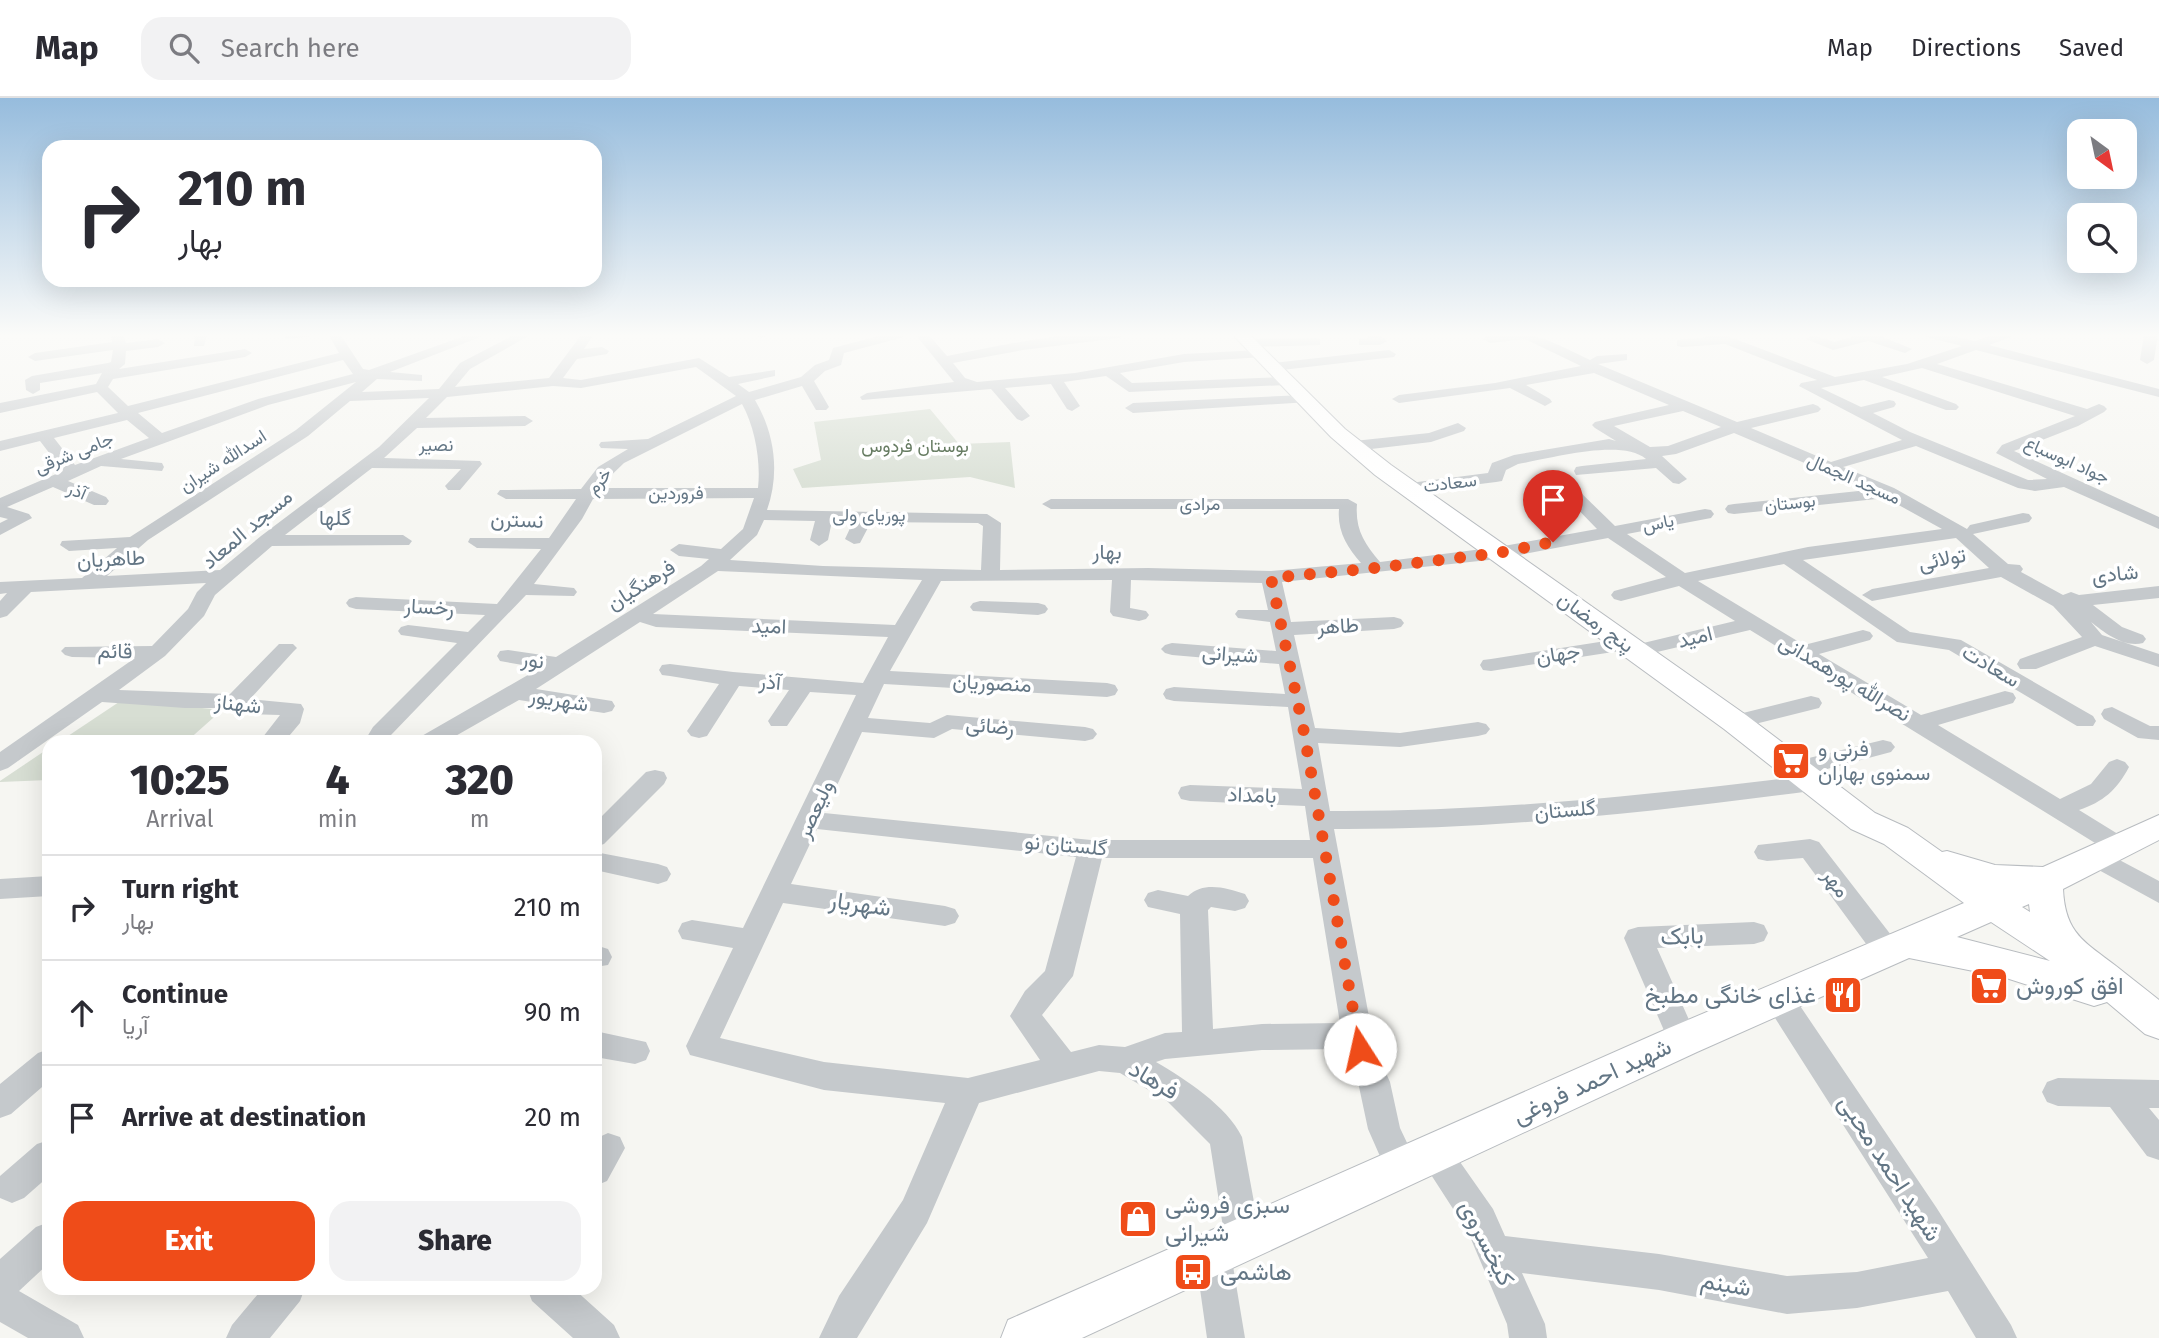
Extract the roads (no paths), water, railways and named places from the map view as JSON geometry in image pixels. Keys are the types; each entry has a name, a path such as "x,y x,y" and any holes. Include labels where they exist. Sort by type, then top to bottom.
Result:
{"main road":[{"name":"پنج رمضان","path":"1299,392 1354,446 1408,488 1735,722 1797,775 1863,821 1896,836 1916,850 1985,909"},
{"name":"پنج رمضان","path":"1863,821 1880,843 1985,909"},
{"name":"شهید احمد فروغی","path":"1026,1338 1682,1040 1899,948 2159,826"},
{"path":"1916,850 1995,877 2047,880 2043,895 2056,930 2096,983"},
{"path":"1985,909 2159,1023"},
{"path":"1899,948 1940,947 2096,983"}],"street":[{"path":"5,406 53,392"},
{"path":"116,392 129,413 160,439"},
{"path":"0,446 199,392"},
{"name":"جامی شرقی","path":"0,504 99,461 263,402 304,392"},
{"name":"اسدالله شیران","path":"89,582 135,542 302,433 354,392"},
{"path":"348,397 454,392"},
{"path":"739,392 746,397"},
{"name":"خرم","path":"380,735 521,589 604,471 618,460 746,397 764,392"},
{"path":"813,392 821,407"},
{"path":"867,397 910,392"},
{"path":"1001,392 1022,416"},
{"path":"1063,392 1072,406"},
{"path":"1133,408 1182,392"},
{"path":"1399,399 1449,392"},
{"path":"1527,392 1545,402"},
{"name":"مسجد الجمال","path":"1643,392 1676,408 1839,463 1903,489 1968,531 2011,569 2060,602 2095,639 2159,661"},
{"name":"مسجد الجمال","path":"1676,392 1732,428 1888,492 1968,531"},
{"path":"1818,392 1880,424 2028,485 2068,481"},
{"path":"1921,392 1957,402 1934,392"},
{"name":"جواد ابوسباع","path":"2021,392 2092,412 2073,423 2008,448 2004,453 2159,524"},
{"path":"2115,398 2121,392"},
{"name":"مسجد المعاد","path":"0,763 158,652 197,612 207,592 267,540 368,463 415,423 443,393"},
{"name":"فرهنگیان","path":"440,735 515,693 721,560 751,531 764,493 767,463 755,413 746,397"},
{"path":"1861,412 1889,404"},
{"path":"5,406 16,411 19,441"},
{"path":"1676,408 1600,425 1653,458 1679,479"},
{"path":"1582,471 1653,458 1732,428 1813,409"},
{"path":"415,423 525,421"},
{"path":"1354,446 1431,437 1458,428"},
{"path":"44,436 72,473"},
{"name":"مسجد الجمال","path":"1839,463 1919,440"},
{"path":"607,444 655,443"},
{"name":"سعادت","path":"1408,488 1496,477 1498,467 1514,460 1609,444 1653,458"},
{"path":"99,461 156,467"},
{"name":"نصیر","path":"368,463 474,464 454,486"},
{"name":"آذر","path":"54,481 100,501"},
{"name":"بوستان","path":"1734,509 1888,492"},
{"name":"فروردین","path":"506,494 764,493"},
{"name":"نصرالله پورهمدانی","path":"1572,493 1611,532 1682,579 2058,808 2159,893"},
{"name":"مرادی","path":"1051,503 1349,504 1346,523 1355,545 1375,568"},
{"path":"0,511 23,518 0,530"},
{"name":"یاس","path":"1498,553 1705,514"},
{"name":"پوریای ولی","path":"757,515 981,517 992,523 990,576"},
{"path":"819,540 825,515"},
{"path":"854,539 865,515"},
{"path":"1620,595 1787,557 1968,531 2023,518"},
{"name":"گلها","path":"267,540 403,541"},
{"path":"69,545 135,542"},
{"name":"نسترن","path":"477,542 555,544"},
{"name":"بهار","path":"679,550 721,560 823,572 1271,578 1498,553"},
{"name":"سعادت","path":"1787,557 1905,638 1954,644 2085,721"},
{"name":"مسجد الجمال","path":"2011,569 2076,601 2115,631 2159,648"},
{"name":"تولائی","path":"1872,595 2011,569"},
{"name":"ولیعصر","path":"935,575 902,631 854,724 701,1046 824,1076 968,1091"},
{"path":"980,607 1030,608 1028,575"},
{"path":"1122,575 1120,612 1139,615"},
{"name":"طاهریان","path":"0,589 225,576"},
{"name":"کیخسروی","path":"1271,578 1304,736 1357,1037 1374,1082 1384,1129 1481,1221 1526,1324 1528,1338"},
{"path":"0,612 24,587"},
{"path":"521,589 566,592"},
{"name":"شادی","path":"2076,601 2159,592"},
{"name":"رخسار","path":"356,603 502,610"},
{"name":"طاهر","path":"1245,614 1281,623 1394,623"},
{"name":"امید","path":"637,615 656,621 713,625 902,631"},
{"name":"امید","path":"1631,648 1753,623"},
{"name":"رخسار","path":"408,631 473,639"},
{"path":"1801,652 1863,636"},
{"path":"2028,664 2095,639"},
{"path":"236,701 286,648"},
{"name":"جهان","path":"1491,665 1631,648"},
{"name":"شیرانی","path":"1172,649 1288,658"},
{"name":"قائم","path":"72,650 158,652"},
{"name":"نور","path":"508,656 557,664"},
{"name":"آذر","path":"670,670 804,685 874,684"},
{"path":"699,730 733,679"},
{"name":"منصوریان","path":"874,684 1107,690"},
{"path":"779,721 804,685"},
{"name":"شهریور","path":"515,693 604,706"},
{"path":"1174,694 1297,701"},
{"name":"شهناز","path":"100,695 185,701 236,701 247,707 293,709 289,723 278,735"},
{"path":"1920,723 2005,698"},
{"path":"1735,722 1811,703"},
{"path":"2112,714 2146,733 2159,733"},
{"name":"رضائی","path":"854,724 934,731 947,722 1085,734"},
{"path":"1304,736 1400,740 1478,729"},
{"name":"گلستان","path":"1316,809 1402,822 1674,800 1797,775 1883,747"},
{"path":"2058,808 2084,800 2108,785 2117,767"},
{"path":"605,817 655,778"},
{"name":"بامداد","path":"1190,793 1316,809"},
{"name":"گلستان نو","path":"809,820 1091,849 1323,849"},
{"name":"مهر","path":"1767,852 1810,848 1899,948"},
{"path":"1064,1067 1026,1016 1035,999 1058,975 1091,849"},
{"path":"602,862 658,874"},
{"path":"0,889 42,886"},
{"name":"شهریار","path":"776,892 945,916"},
{"path":"1198,1043 1194,906 1205,896 1235,901"},
{"path":"1158,900 1194,906"},
{"path":"692,931 753,940"},
{"name":"بابک","path":"1682,1040 1638,938 1754,933"},
{"name":"شهید احمد محبی","path":"1779,999 1998,1338"},
{"path":"1125,1060 1165,1046 1262,1037 1357,1037"},
{"path":"602,1045 635,1051"},
{"name":"فرهاد","path":"968,1091 1099,1058 1125,1060 1178,1091 1225,1137 1228,1247"},
{"path":"0,1104 42,1068"},
{"path":"838,1338 847,1316 907,1227 955,1114 968,1091"},
{"path":"2058,1092 2159,1094"},
{"path":"2119,1094 2159,1145"},
{"path":"12,1187 42,1161"},
{"path":"0,1284 42,1245"},
{"path":"1226,1338 1228,1247"},
{"name":"شبنم","path":"1495,1252 1659,1272 1787,1295 1857,1290 1957,1271"},
{"path":"245,1338 281,1295"},
{"path":"553,1295 601,1338"},
{"path":"0,1301 65,1338"}],"place":[{"name":"فرنی و سمنوی بهاران","path":"1791,761"},
{"name":"افق کوروش","path":"1989,986"},
{"name":"غذای خانگی مطبخ","path":"1843,995"},
{"name":"سبزی فروشی شیرانی","path":"1138,1219"},
{"name":"هاشمی","path":"1193,1272"}],"park label":[{"name":"بوستان فردوس","path":"915,446"}]}
